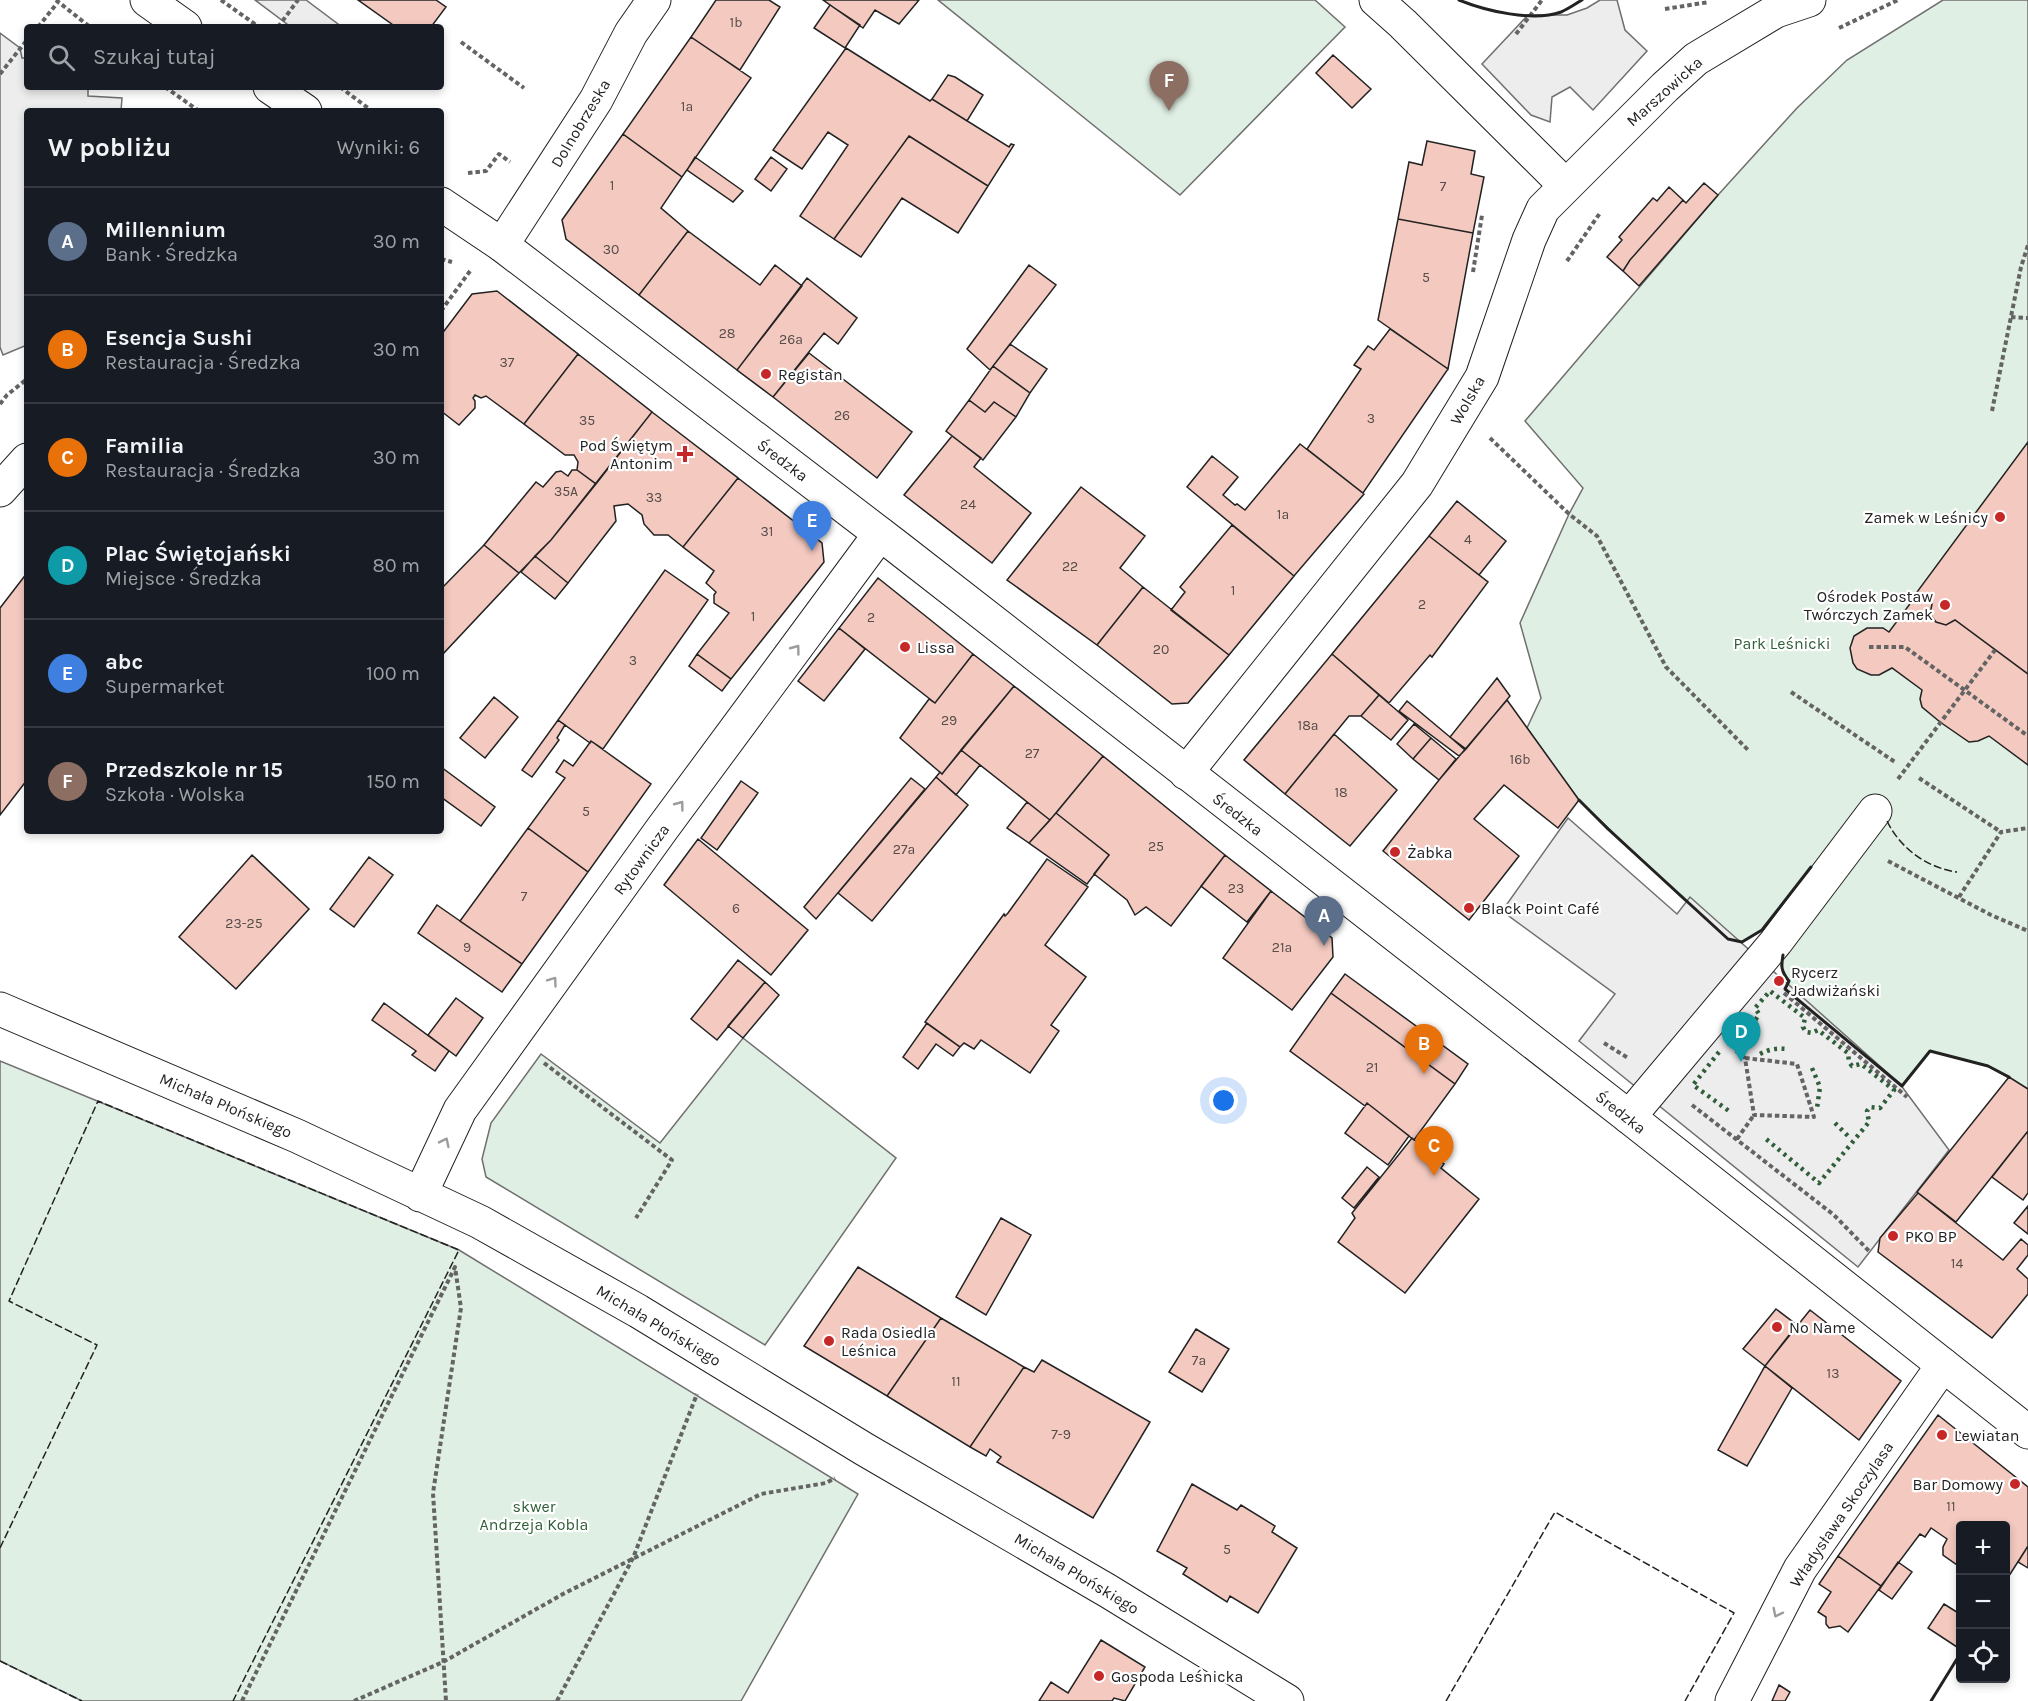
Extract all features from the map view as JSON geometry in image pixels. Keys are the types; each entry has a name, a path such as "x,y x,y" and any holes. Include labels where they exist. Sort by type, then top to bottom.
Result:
{"street":[{"path":"147,0 181,24"},
{"name":"Dolnobrzeska","path":"502,245 596,100 631,33 654,0"},
{"path":"1376,0 1403,24 1565,186"},
{"name":"Marszowicka","path":"1565,186 1665,87 1696,60 1776,11 1809,0"},
{"path":"274,90 301,108"},
{"name":"Wolska","path":"1186,774 1417,484 1482,377 1529,240 1543,209 1565,186"},
{"name":"Średzka","path":"444,206 502,245 880,534 1629,1117 2028,1432"},
{"path":"0,490 24,463"},
{"name":"Rytownicza","path":"420,1195 460,1110 662,829 880,534"},
{"path":"1629,1117 1776,942 1875,812"},
{"name":"Michała Płońskiego","path":"0,1009 297,1136 480,1222 638,1311 714,1359 1108,1591 1287,1701"},
{"name":"Władysława Skoczylasa","path":"1732,1701 1800,1569 1943,1365"}],"path":[{"path":"221,0 255,24"},
{"path":"280,24 298,0"},
{"path":"1516,34 1542,0"},
{"path":"1665,9 1720,0"},
{"path":"1834,30 1898,0"},
{"path":"40,24 57,1 86,24"},
{"path":"461,42 524,88"},
{"path":"0,74 24,44"},
{"path":"169,90 196,108"},
{"path":"344,90 368,108"},
{"path":"466,173 486,171 499,154"},
{"path":"1567,261 1604,206"},
{"path":"1471,279 1482,215"},
{"path":"1992,411 2020,267 2028,245"},
{"path":"444,307 471,270"},
{"path":"2011,317 2028,318"},
{"path":"0,404 24,382"},
{"path":"1457,419 1487,435 1569,514 1597,536 1666,667 1748,750"},
{"path":"1869,647 1905,647 2028,736"},
{"path":"1875,812 1995,650"},
{"path":"1791,692 1896,762"},
{"path":"1919,778 2001,832"},
{"path":"1959,897 1993,841 2001,832 2028,828"},
{"path":"1852,843 1991,915 2028,931"},
{"path":"1754,968 1907,1096"},
{"path":"1704,1028 1745,1058 1797,1064 1814,1117 1754,1115"},
{"path":"1737,1139 1754,1115 1745,1058"},
{"path":"541,1061 672,1160 636,1218"},
{"path":"1691,1104 1834,1215 1875,1259"},
{"path":"242,1701 455,1267 460,1308 433,1493 446,1701"},
{"path":"556,1701 633,1558 695,1399"},
{"path":"354,1701 443,1662 563,1594 761,1494 826,1483 844,1474"}],"green space":[{"path":"938,0 1315,0 1345,27 1180,195"},
{"name":"Park Leśnicki","path":"1943,0 2028,0 2028,1089 1988,1066 1930,1051 1902,1086 1785,989 1789,981 1781,966 1784,952 1762,930 1742,942 1728,939 1579,800 1527,728 1541,698 1520,623 1583,488 1525,421 1718,195 1797,108 1847,60"},
{"path":"743,1038 896,1158 765,1345 486,1177 482,1159 491,1123 541,1054 660,1143"},
{"name":"skwer Andrzeja Kobla","path":"0,1061 459,1250 858,1494 741,1701 82,1701 0,1661"}],"shaded area":[{"path":"255,0 306,0 338,24 287,24"},
{"path":"1600,0 1617,0 1625,30 1647,51 1593,110 1570,87 1552,97 1550,122 1531,115 1482,64 1528,15 1567,15 1587,8"},
{"path":"0,33 20,48 22,58 24,58 24,90 88,90 88,96 122,98 121,108 24,108 24,346 3,355 0,347"},
{"path":"1568,818 1677,914 1690,897 1900,1084 1949,1150 1858,1267 1579,1041 1615,994 1502,911"}],"building":[{"path":"358,0 436,0 446,7 433,24 392,24"},
{"path":"716,0 769,0 780,7 740,70 691,37"},
{"path":"823,0 919,0 899,24 875,10 863,28"},
{"path":"830,5 860,25 845,48 814,28"},
{"path":"691,37 751,78 682,177 623,134"},
{"path":"846,48 1009,147 1011,144 1014,145 988,186 909,136 834,239 800,216 848,145 828,132 802,169 773,150"},
{"path":"1333,55 1371,89 1352,108 1316,73"},
{"path":"948,75 983,95 967,121 932,99"},
{"path":"623,134 682,177 661,208 688,231 639,295 566,239 562,220"},
{"path":"909,136 988,186 958,233 902,198 861,257 834,239"},
{"path":"1427,141 1475,151 1471,174 1484,177 1473,233 1398,219 1409,162 1422,165"},
{"path":"695,157 743,191 733,202 687,170"},
{"path":"771,157 787,169 771,191 755,179"},
{"path":"1704,183 1718,195 1639,286 1623,271 1683,200 1686,203"},
{"path":"1669,187 1683,200 1623,271 1607,257 1622,240 1619,237 1653,198 1657,201"},
{"path":"1398,219 1473,233 1448,369 1378,320"},
{"path":"688,231 760,285 775,265 802,286 737,370 639,295"},
{"path":"1029,265 1056,285 990,370 967,349"},
{"path":"807,278 857,318 838,344 824,333 773,397 737,370"},
{"path":"497,291 578,354 524,424 486,396 481,398 475,395 473,398 475,408 459,425 444,413 444,331 472,294"},
{"path":"1390,329 1448,369 1363,493 1307,449 1361,369 1354,365 1368,346 1374,350"},
{"path":"1010,344 1047,369 1030,393 993,366"},
{"path":"809,353 912,432 877,478 773,397"},
{"path":"578,354 652,412 596,484 577,470 578,462 574,455 565,455 524,424"},
{"path":"993,366 1030,393 1016,417 994,402 985,412 969,400"},
{"path":"969,400 985,412 994,402 1016,417 983,460 946,431"},
{"path":"652,412 738,478 683,547 668,535 654,535 644,524 642,515 628,504 614,506 616,521 568,583 535,556 551,540"},
{"path":"952,436 981,458 974,467 1031,513 992,563 904,495"},
{"name":"Zamek w Leśnicy","path":"2028,442 2028,674 1955,620 1946,625 1936,622 1930,614 1932,604 1917,592"},
{"path":"1300,444 1364,494 1294,576 1187,487 1212,456 1238,477 1223,495 1245,510"},
{"path":"572,470 577,470 596,484 551,540 519,573 484,545 536,482 543,487 556,472 561,471 568,476"},
{"path":"738,478 822,543 824,562 731,679 697,654 729,613 714,603 716,592 706,583 714,571 683,547"},
{"path":"1081,487 1145,536 1120,568 1143,587 1097,645 1007,580"},
{"path":"1457,501 1506,541 1479,575 1429,536"},
{"path":"1232,525 1294,576 1229,655 1171,610 1185,592 1180,587"},
{"path":"1429,536 1488,582 1432,657 1430,655 1389,703 1332,654"},
{"path":"484,545 519,573 444,653 444,586"},
{"path":"535,556 568,583 555,599 521,572"},
{"path":"665,570 708,600 603,749 591,741 590,743 558,720"},
{"path":"24,577 24,784 0,815 0,608"},
{"path":"878,578 973,654 935,703 839,628"},
{"path":"1143,587 1229,655 1188,703 1172,704 1097,645"},
{"path":"1918,593 1932,604 1930,614 1936,622 1946,625 1955,620 2028,674 2028,765 1989,736 1969,742 1940,722 1922,707 1920,699 1922,690 1892,668 1879,675 1871,675 1857,669 1853,663 1850,648 1854,636 1867,628 1883,628 1889,632"},
{"path":"839,628 865,649 824,701 798,681"},
{"path":"697,654 731,679 722,691 689,666"},
{"path":"973,654 1014,686 942,774 900,738 929,699 935,703"},
{"path":"1332,654 1379,695 1361,716 1349,716 1285,794 1244,760"},
{"path":"1497,678 1510,696 1466,749 1450,737"},
{"path":"1014,686 1103,756 1050,820 961,750"},
{"path":"1379,695 1408,720 1391,740 1361,716"},
{"path":"494,697 518,717 485,758 460,738"},
{"path":"1507,700 1579,800 1558,828 1504,785 1474,819 1519,856 1469,920 1383,851"},
{"path":"1407,701 1465,750 1459,756 1399,711"},
{"path":"558,720 565,725 557,738 559,740 532,777 522,770"},
{"path":"1414,724 1431,738 1413,759 1397,744"},
{"path":"1334,734 1397,790 1350,846 1285,794"},
{"path":"1431,738 1456,759 1439,780 1413,759"},
{"path":"591,741 651,784 588,872 528,828 565,778 556,772 564,760 573,766"},
{"path":"961,750 980,765 956,795 936,777 940,772 942,774"},
{"path":"1103,756 1225,855 1171,926 1146,907 1135,915 1127,900 1094,874 1109,855 1056,813"},
{"path":"444,769 495,807 481,826 444,799"},
{"path":"936,777 968,805 872,921 838,893"},
{"path":"911,778 925,789 816,919 804,907"},
{"path":"741,781 758,793 717,850 701,838"},
{"path":"1027,802 1050,820 1029,843 1007,828"},
{"path":"1056,813 1109,855 1087,884 1029,843"},
{"path":"528,828 588,872 522,964 460,921"},
{"path":"698,839 808,930 771,975 664,885"},
{"path":"252,855 309,909 236,989 179,937"},
{"path":"1225,855 1271,891 1247,922 1201,886"},
{"path":"369,857 393,875 354,927 330,909"},
{"path":"1047,859 1088,887 1045,945 1086,977 1051,1025 1059,1031 1030,1073 981,1040 974,1049 964,1043 960,1047 925,1022"},
{"path":"1271,891 1332,938 1333,957 1292,1010 1223,958"},
{"path":"437,905 522,964 502,992 418,933"},
{"path":"738,960 765,982 717,1040 691,1019"},
{"path":"1345,974 1468,1064 1455,1084 1331,993"},
{"path":"765,982 779,995 743,1038 728,1026"},
{"path":"1331,993 1455,1084 1414,1140 1367,1103 1365,1106 1290,1051"},
{"path":"456,998 483,1018 456,1056 428,1035"},
{"path":"384,1003 449,1051 435,1071 412,1055 416,1051 372,1020"},
{"path":"927,1023 960,1047 953,1056 936,1044 918,1069 903,1057"},
{"path":"2009,1077 2028,1089 2028,1131 1956,1222 1917,1192"},
{"path":"1367,1103 1409,1136 1388,1165 1345,1133"},
{"path":"2028,1131 2028,1193 2023,1200 1992,1177"},
{"path":"1412,1138 1444,1164 1441,1168 1479,1199 1405,1293 1338,1242 1355,1218 1352,1213"},
{"path":"1367,1167 1379,1177 1354,1208 1342,1198"},
{"path":"1918,1193 2003,1260 2021,1239 2028,1245 2028,1255 2017,1269 2028,1279 2028,1294 1992,1338 1878,1252 1880,1238"},
{"path":"2028,1206 2028,1234 2014,1223"},
{"path":"1001,1218 1031,1235 986,1315 956,1297"},
{"path":"858,1267 941,1318 887,1396 804,1346"},
{"path":"1776,1309 1797,1325 1765,1366 1743,1349"},
{"path":"1810,1310 1901,1381 1859,1440 1765,1366"},
{"path":"941,1318 1024,1367 970,1447 887,1396"},
{"path":"1196,1329 1229,1349 1202,1392 1169,1372"},
{"path":"1042,1360 1150,1422 1093,1518 997,1462 1001,1457 990,1449 986,1456 970,1447 1024,1367 1034,1372"},
{"path":"1765,1366 1792,1388 1747,1466 1718,1450"},
{"path":"1938,1415 2028,1487 2028,1546 2010,1574 2010,1521 1956,1521 1956,1564 1943,1555 1943,1547 1947,1539 1931,1528 1925,1537 1920,1534 1881,1586 1838,1556"},
{"path":"1192,1484 1237,1510 1241,1505 1275,1526 1272,1532 1297,1548 1258,1613 1230,1596 1227,1602 1183,1574 1187,1568 1157,1551"},
{"path":"2028,1546 2028,1568 2018,1562"},
{"path":"1838,1556 1881,1586 1848,1632 1840,1626 1829,1628 1826,1624 1826,1617 1818,1612 1831,1592 1819,1584"},
{"path":"1898,1562 1912,1572 1892,1599 1879,1590"},
{"path":"1944,1604 1956,1612 1956,1646 1928,1628"},
{"path":"1101,1640 1145,1667 1125,1701 1114,1698 1112,1701 1039,1701 1051,1682 1068,1693"},
{"path":"1779,1685 1790,1692 1785,1701 1772,1701"}],"hedge":[{"path":"1745,1045 1733,1035 1747,1019 1756,1019 1759,1014 1755,1008 1770,991 1805,1018 1803,1027 1806,1032 1812,1033 1818,1030 1848,1053 1852,1066 1861,1064 1894,1090 1880,1108 1870,1107 1867,1111 1869,1122 1819,1183 1766,1139"},
{"path":"1760,1054 1773,1049 1788,1049"},
{"path":"1719,1052 1693,1085 1729,1111"},
{"path":"1812,1068 1820,1087 1817,1108"},
{"path":"1835,1123 1849,1137"}],"fence":[{"path":"1887,821 1899,840 1916,855 1935,866 1957,872"},
{"path":"0,1548 97,1345 9,1301 98,1101 459,1250 233,1701"},
{"path":"1446,1701 1555,1512 1734,1613 1685,1701"},
{"path":"0,1661 82,1701"}],"wall":[{"path":"1459,0 1510,14 1537,16 1561,12 1582,0"},
{"path":"1579,800 1728,939 1742,942 1762,930 1811,867"},
{"path":"1783,955 1782,969 1789,981 1785,989 1902,1086 1930,1051 1988,1066 2009,1077"},
{"path":"1931,1701 1956,1660"}],"place":[{"name":"Przedszkole nr 15","path":"1169,111"},
{"name":"Registan","path":"766,374"},
{"name":"Pod Świętym Antonim","path":"685,454"},
{"name":"Zamek w Leśnicy","path":"2000,517"},
{"name":"abc","path":"812,551"},
{"name":"Ośrodek Postaw Twórczych Zamek","path":"1945,605"},
{"name":"Lissa","path":"905,647"},
{"name":"Żabka","path":"1395,852"},
{"name":"Black Point Café","path":"1469,908"},
{"name":"Millennium","path":"1324,946"},
{"name":"Rycerz Jadwiżański","path":"1779,981"},
{"name":"Plac Świętojański","path":"1741,1062"},
{"name":"Esencja Sushi","path":"1424,1074"},
{"name":"Familia","path":"1434,1176"},
{"name":"PKO BP","path":"1893,1236"},
{"name":"No Name","path":"1777,1327"},
{"name":"Rada Osiedla Leśnica","path":"829,1341"},
{"name":"Lewiatan","path":"1942,1435"},
{"name":"Bar Domowy","path":"2015,1484"},
{"name":"Gospoda Leśnicka","path":"1099,1676"}]}
